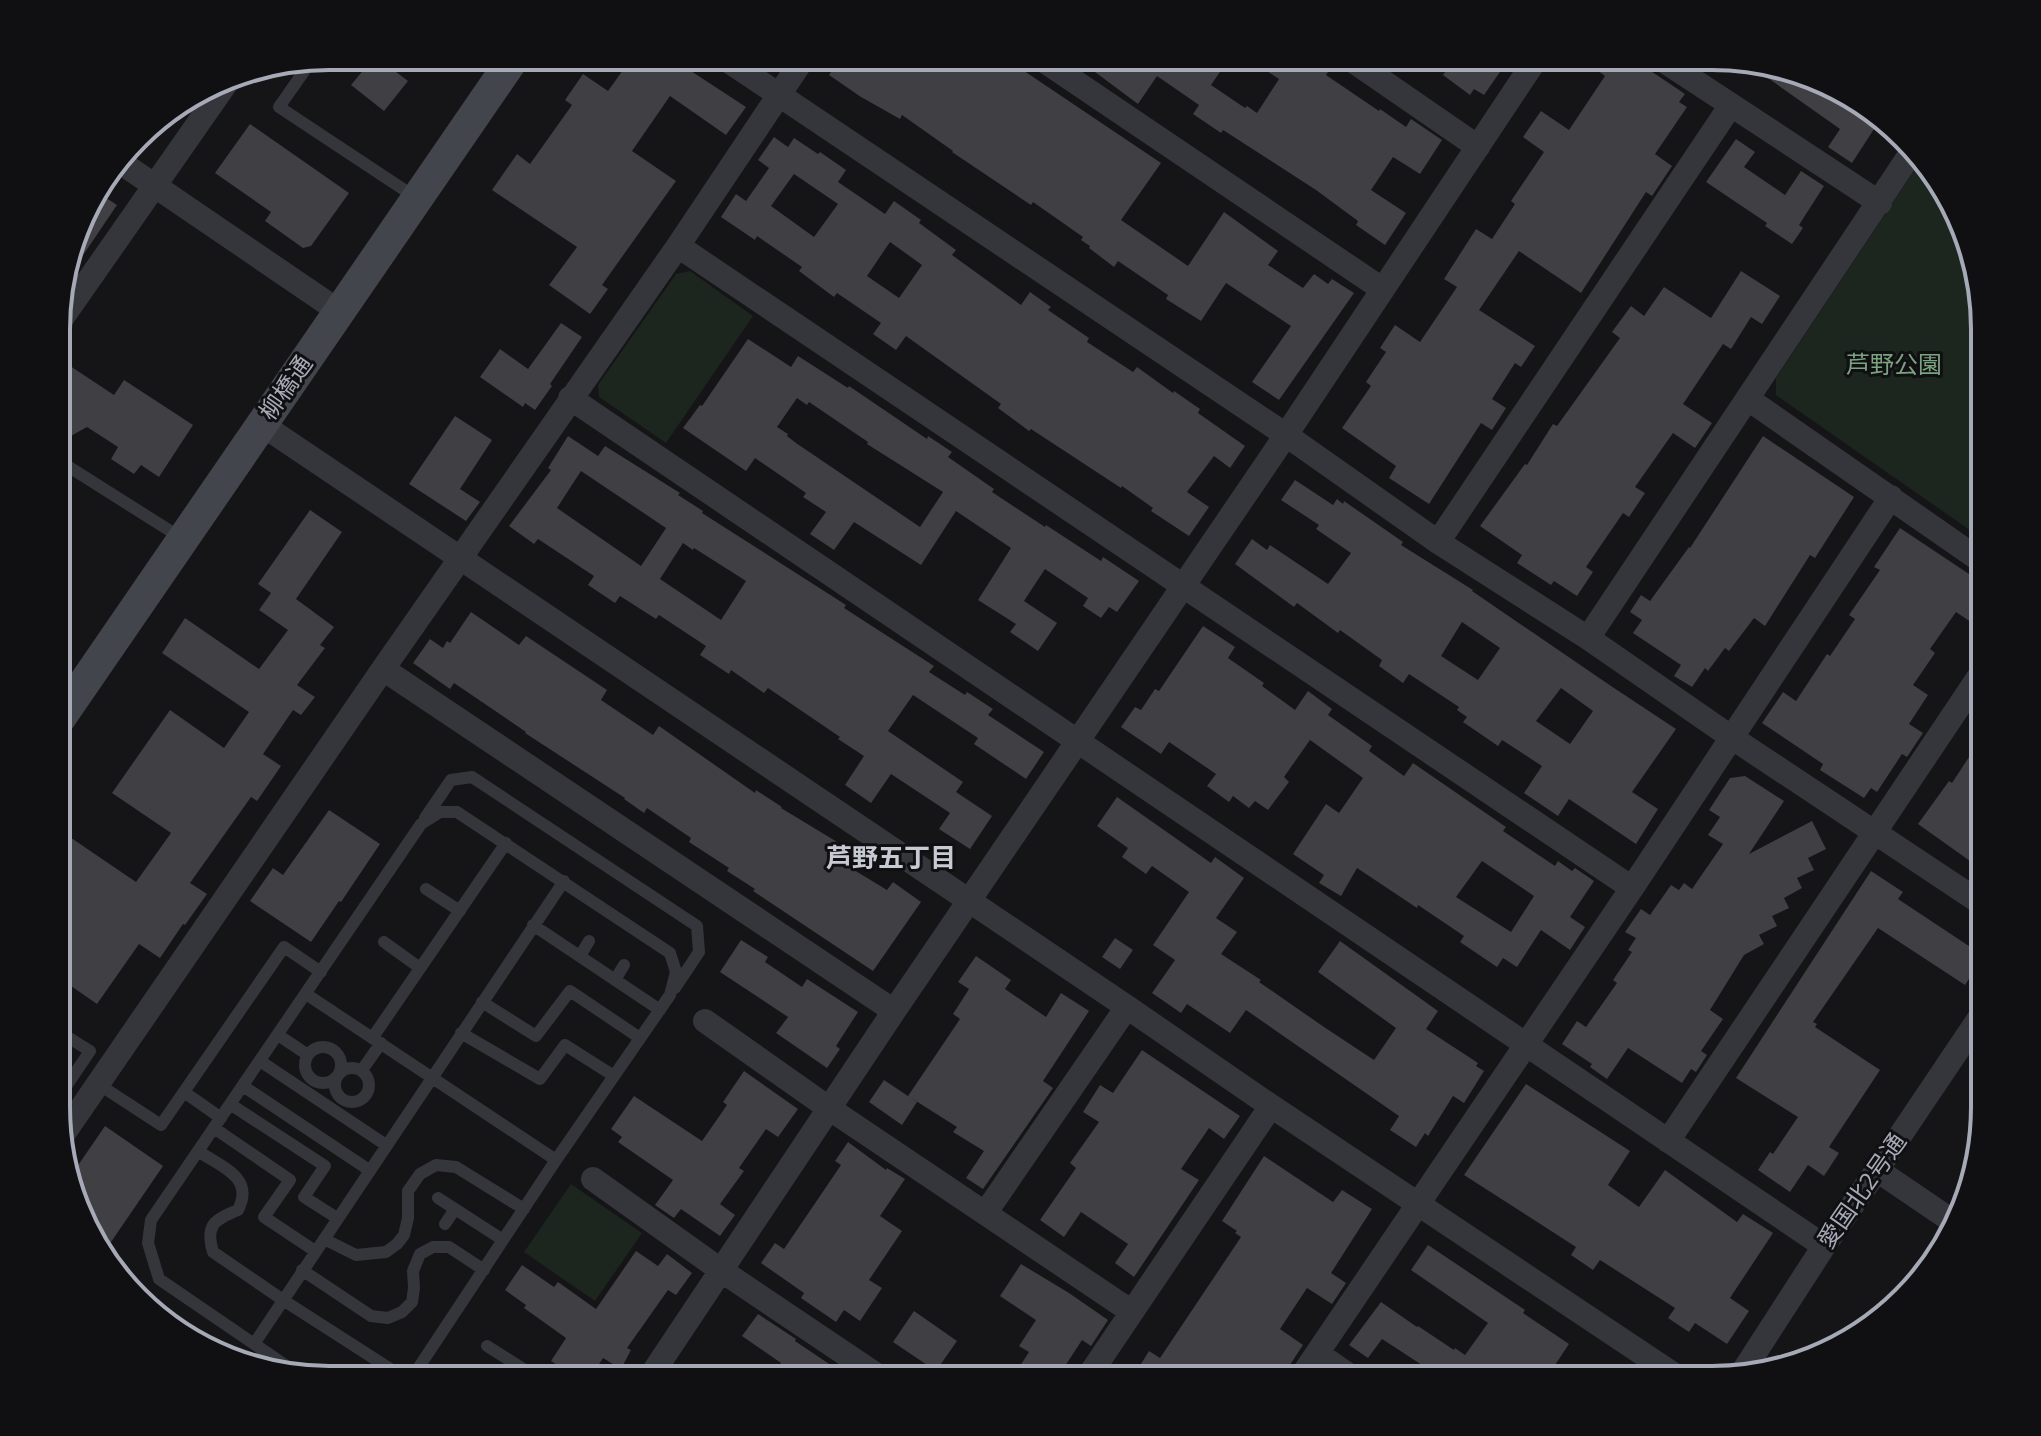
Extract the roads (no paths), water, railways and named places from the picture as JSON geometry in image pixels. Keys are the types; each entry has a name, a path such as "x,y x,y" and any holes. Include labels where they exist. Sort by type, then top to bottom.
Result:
{"street":[{"name":"柳橋通","path":"70,703 505,70"},
{"path":"742,70 1286,435 1438,542 1588,638 1970,896"},
{"path":"71,1106 78,1087 460,560 678,246 795,70"},
{"path":"1059,71 1382,289"},
{"path":"1367,71 1478,147"},
{"path":"658,1365 1528,71"},
{"path":"1679,71 1880,203"},
{"path":"71,305 218,96"},
{"path":"1438,542 1731,105"},
{"path":"1588,638 1907,160"},
{"path":"128,167 340,312"},
{"path":"678,246 1632,888"},
{"path":"570,398 1824,1246"},
{"path":"1748,399 1970,553"},
{"path":"261,424 1661,1366"},
{"path":"1309,1366 1632,888 1891,497"},
{"path":"383,669 894,1011"},
{"path":"1668,1141 1970,690"},
{"path":"986,1212 1127,1007"},
{"path":"705,1021 1132,1312"},
{"name":"愛国北2号通","path":"1748,1364 1970,1032"},
{"path":"1096,1366 1271,1106"},
{"path":"1877,1170 1946,1217"},
{"path":"593,1179 862,1365"},
{"path":"1317,1353 1335,1366"}],"lane":[{"path":"304,71 279,107 417,199"},
{"path":"70,468 183,539"},
{"path":"279,1361 159,1279 148,1243 151,1220 451,780 472,777 697,926 699,952 418,1365"},
{"path":"421,824 440,812 457,812 670,953 676,972 670,995"},
{"path":"362,1070 420,968 506,843"},
{"path":"254,1344 564,881"},
{"path":"426,889 460,911"},
{"path":"533,925 660,1010"},
{"path":"580,956 589,941"},
{"path":"384,942 420,968"},
{"path":"71,1039 90,1051 78,1087 161,1125 284,947 321,972"},
{"path":"615,980 624,965"},
{"path":"482,1002 536,1036 570,991 640,1038"},
{"path":"306,994 556,1160"},
{"path":"461,1033 540,1079 565,1045 614,1076"},
{"path":"278,1035 308,1055"},
{"path":"337,1075 334,1086 344,1100 362,1100 368,1091 369,1079 362,1070 346,1068 337,1075 334,1079 323,1083 312,1080 306,1071 308,1055 318,1048 330,1049 341,1064 337,1075"},
{"path":"260,1061 386,1145"},
{"path":"243,1086 369,1170"},
{"path":"184,1092 217,1123 290,1180 264,1217 315,1251"},
{"path":"230,1104 325,1166 304,1197 337,1218"},
{"path":"198,1151 239,1179 244,1189 238,1210 218,1218 210,1230 213,1252 386,1365"},
{"path":"324,1239 356,1255 386,1252 404,1235 408,1218 408,1191 420,1174 436,1165 456,1167 524,1209"},
{"path":"438,1198 503,1240"},
{"path":"445,1224 455,1209"},
{"path":"302,1270 371,1316 388,1318 402,1312 412,1302 413,1271 420,1254 433,1247 449,1247 484,1270"},
{"path":"487,1346 517,1365"}],"district":[{"name":"芦野五丁目","path":"891,858"}],"park label":[{"name":"芦野公園","path":"1894,365"}]}
